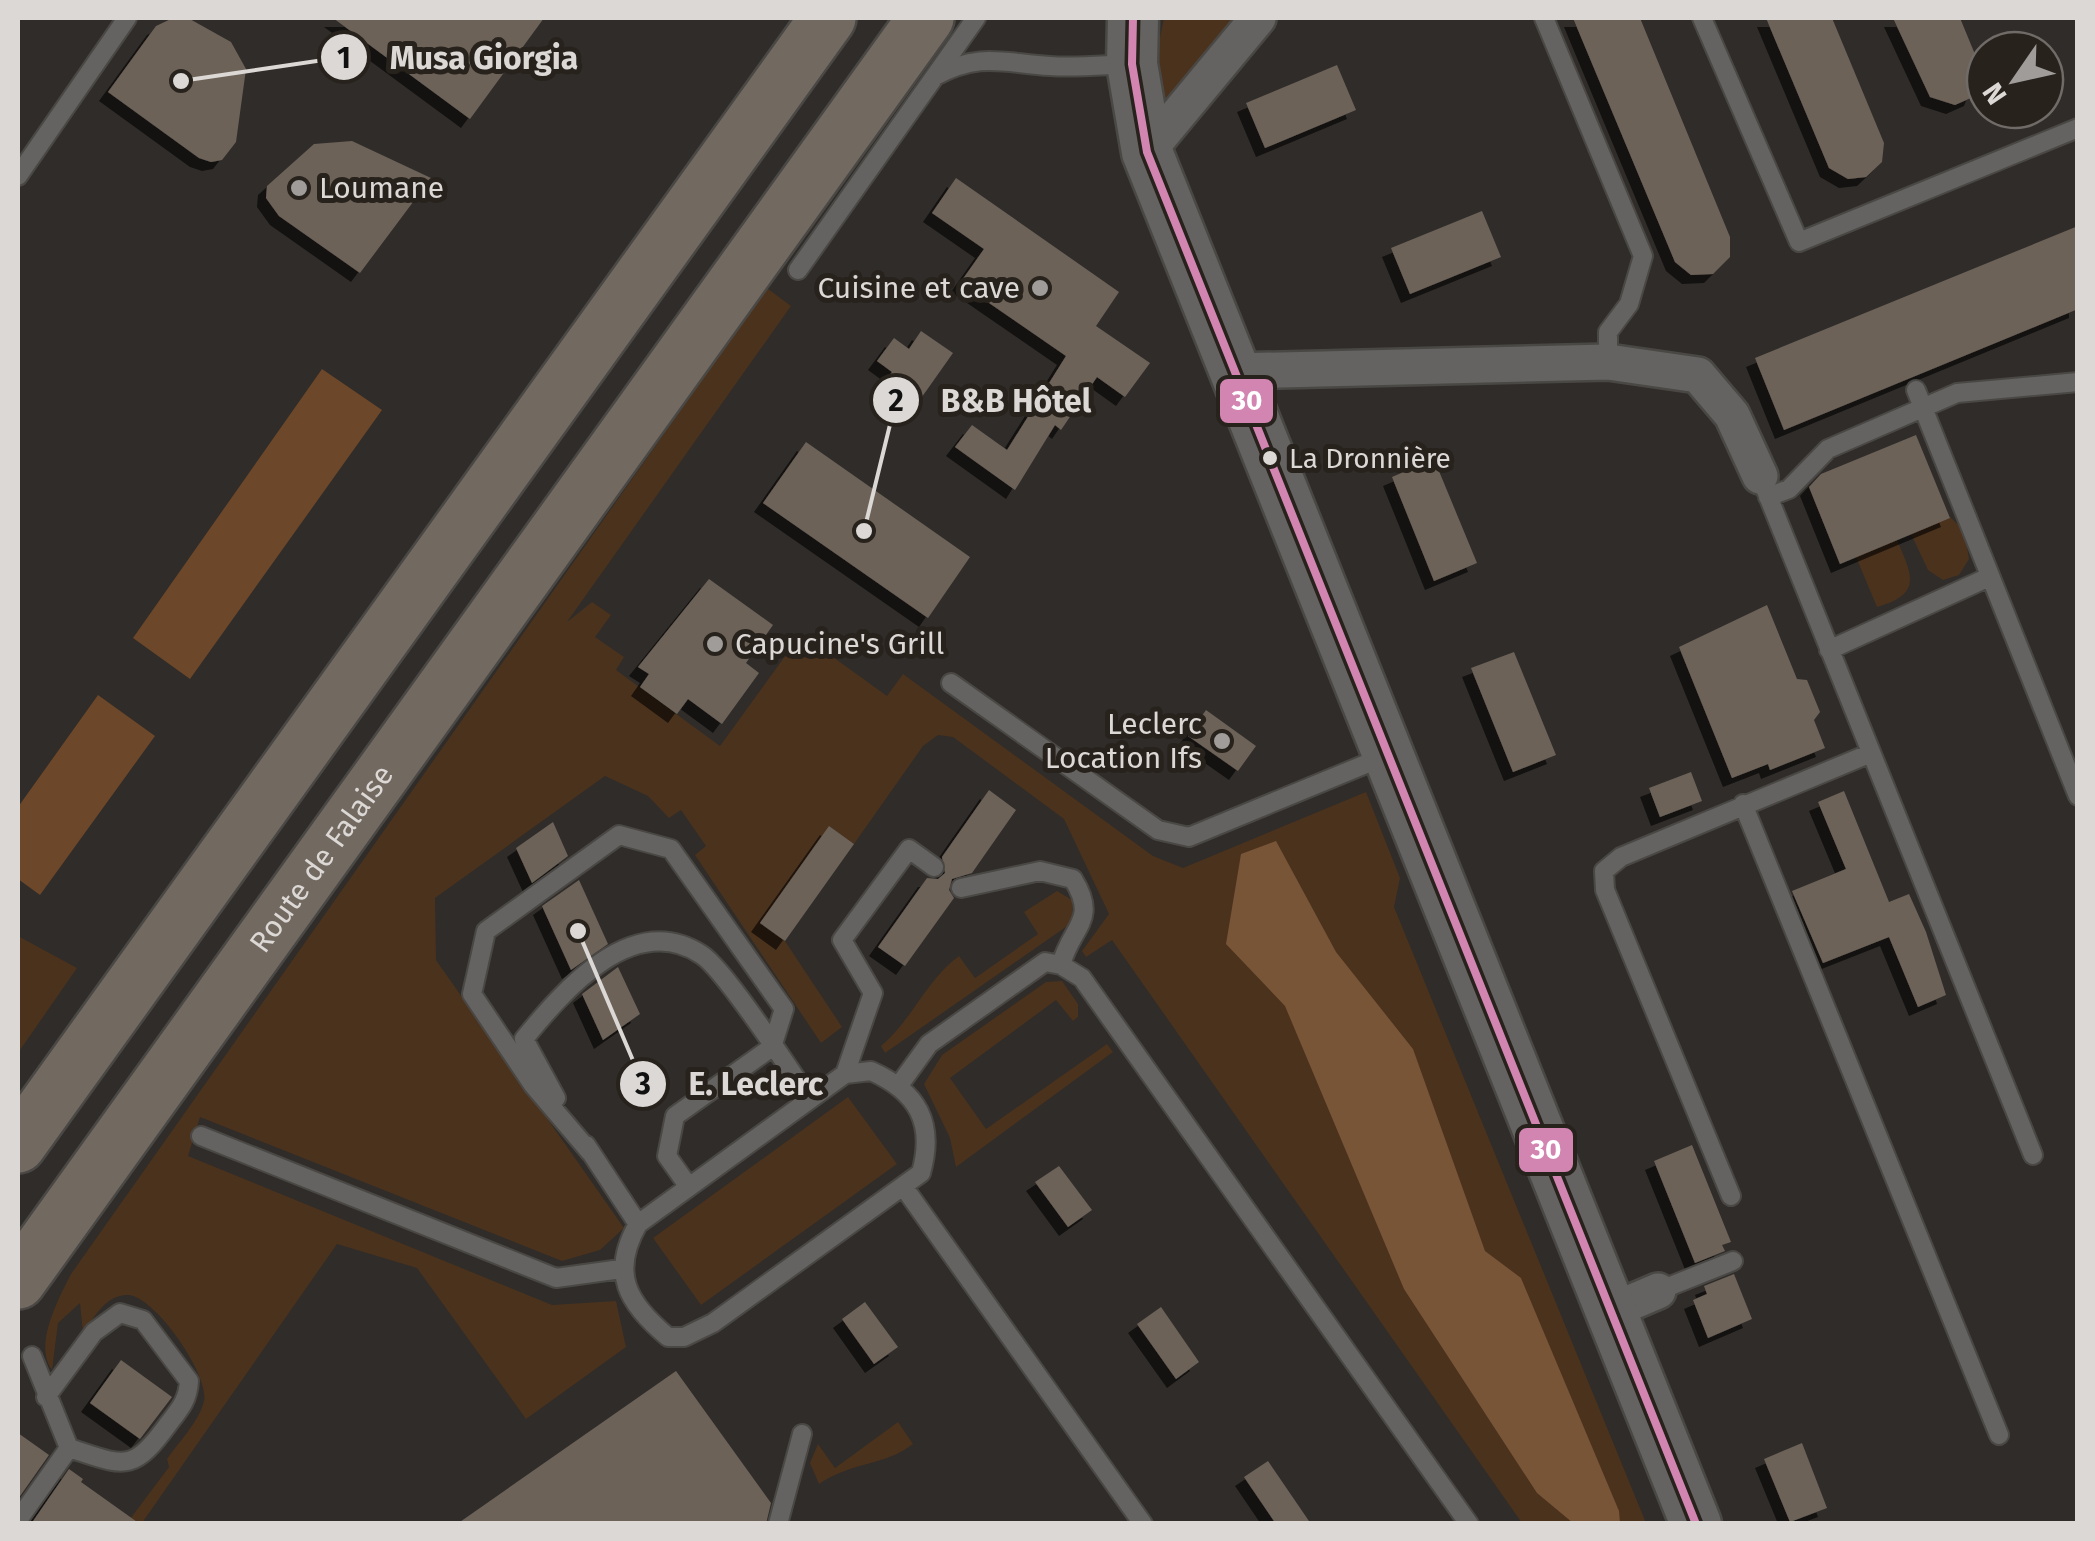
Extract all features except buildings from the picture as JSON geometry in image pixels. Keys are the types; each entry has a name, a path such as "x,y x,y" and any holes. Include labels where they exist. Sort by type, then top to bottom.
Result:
{"highway":[{"path":"719,166 741,93 795,18"},
{"path":"18,1145 828,18"},
{"name":"Route de Falaise","path":"18,1282 926,18"}],"street":[{"path":"1147,152 1258,18"},
{"path":"1133,41 1147,152 1696,1524"},
{"path":"1234,371 1608,362 1698,374 1732,415 1764,486"},
{"path":"1611,1311 1658,1292"}],"lane":[{"path":"18,176 127,18"},
{"path":"798,270 976,18"},
{"path":"1544,18 1643,256 1629,304 1608,332 1608,362"},
{"path":"1702,18 1799,242 2078,128"},
{"path":"930,79 960,62 1001,58 1048,66 1133,41"},
{"path":"2033,1155 1764,486 1790,488 1828,449 1919,398 2078,382"},
{"path":"1919,398 1987,578 2078,796"},
{"path":"1829,650 1987,578"},
{"path":"951,683 1158,830 1189,837 1388,754"},
{"path":"1731,1196 1603,881 1611,862 1871,752"},
{"path":"1743,804 1999,1435"},
{"path":"590,1152 533,1085 472,994 486,932 618,836 671,849 784,1009 772,1047 675,1116 668,1156 689,1186"},
{"path":"845,1074 873,993 842,940 909,849 934,868"},
{"path":"961,888 1040,871 1073,879 1086,900 1083,924 1066,944 1062,965"},
{"path":"638,1224 590,1152 524,1039 560,995 622,947 673,942 704,956 809,1098"},
{"path":"900,1084 930,1044 1046,962 1062,965 1082,978 1469,1524"},
{"path":"871,1071 900,1084 920,1113 929,1146 920,1172 713,1324 684,1337 668,1337 646,1319 621,1269 625,1247 638,1224 845,1074 871,1071"},
{"path":"201,1136 556,1278 621,1269"},
{"path":"903,1186 1143,1524"},
{"path":"1658,1292 1733,1261"},
{"path":"32,1356 46,1397 69,1448 118,1464 145,1456 188,1397 190,1382 143,1320 120,1313 94,1332 46,1397"},
{"path":"778,1524 802,1434"},
{"path":"18,1520 69,1448"}],"shaded area":[{"path":"1164,18 1242,18 1158,117 1154,68"},
{"path":"767,288 791,306 567,622 592,602 611,615 595,637 624,657 616,670 720,746 801,634 887,696 903,674 1153,856 1183,868 1366,792 1400,878 1394,907 1646,1523 1522,1523 1112,940 1086,957 1082,951 1109,914 1064,819 953,737 938,735 923,746 854,844 830,827 761,924 785,941 842,1027 821,1043 695,855 706,846 681,810 669,818 648,796 605,776 435,898 436,960 624,1228 600,1250 562,1261 200,1117 188,1156 552,1305 616,1301 626,1347 526,1419 417,1268 337,1244 142,1523 127,1523 169,1467 167,1459 202,1408 204,1389 190,1357 165,1322 152,1308 128,1295 107,1303 83,1333 80,1303 58,1323 52,1370 47,1360 46,1335 71,1274"},
{"path":"322,369 382,410 190,679 133,638"},
{"path":"1950,517 1964,530 1969,559 1959,575 1943,580 1928,570 1911,534"},
{"path":"1897,540 1910,582 1902,596 1877,607 1856,557"},
{"path":"98,695 155,736 40,895 18,879 18,807"},
{"path":"1276,841 1336,952 1413,1049 1485,1251 1521,1278 1619,1511 1620,1523 1573,1523 1537,1493 1404,1289 1285,1006 1226,944 1241,854"},
{"path":"1057,891 1072,900 1073,922 885,1053 881,1046 948,965 959,956 975,978 1038,934 1024,912"},
{"path":"18,936 77,968 18,1053"},
{"path":"1062,981 1078,1004 1078,1017 1073,1021 1056,1000 950,1078 986,1129 1107,1044 1113,1052 956,1167 950,1138 924,1084 942,1055 1046,982"},
{"path":"848,1097 897,1164 701,1305 653,1238"},
{"path":"898,1422 913,1444 819,1484 810,1463 818,1444 835,1468"}],"transit line":[{"name":"30","path":"1133,18 1132,64 1147,152 1696,1524"}],"place":[{"name":"Musa Giorgia","path":"181,81"},
{"name":"Loumane","path":"299,188"},
{"name":"Cuisine et cave","path":"1040,288"},
{"name":"La Dronnière","path":"1270,458"},
{"name":"B&B Hôtel","path":"864,531"},
{"name":"Capucine's Grill","path":"715,644"},
{"name":"Leclerc Location Ifs","path":"1222,741"},
{"name":"E. Leclerc","path":"578,931"}]}
